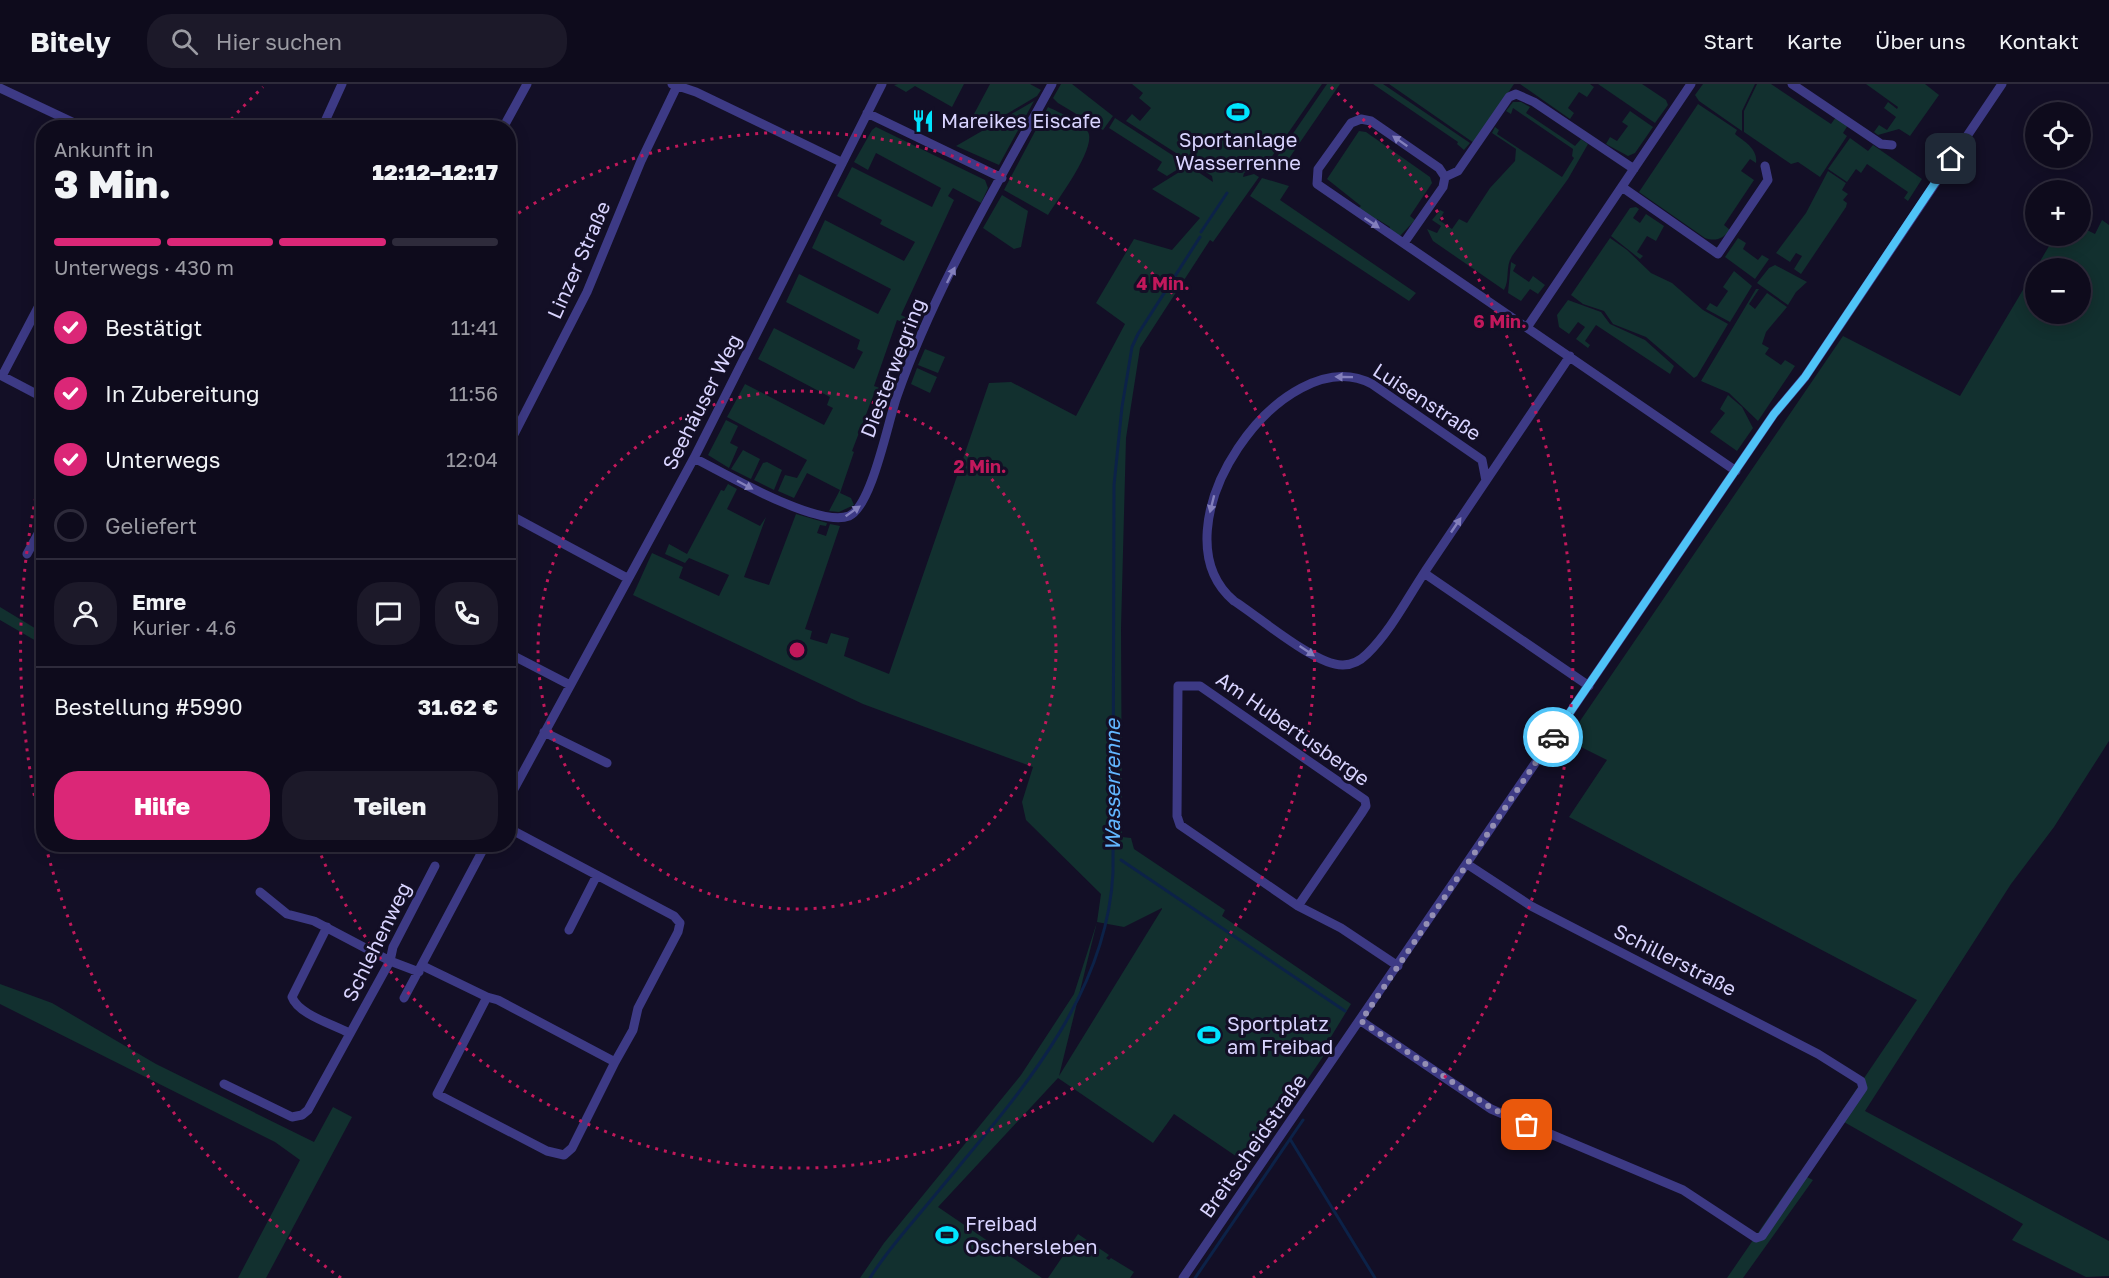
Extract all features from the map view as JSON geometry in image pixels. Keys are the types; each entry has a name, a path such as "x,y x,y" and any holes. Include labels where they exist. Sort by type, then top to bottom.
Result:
{"street":[{"path":"326,120 342,84"},
{"path":"507,120 527,84"},
{"name":"Seehäuser Weg","path":"516,785 694,458 882,84"},
{"name":"Diesterwegring","path":"694,458 751,488 798,507 834,517 843,517 857,510 867,493 897,396 930,315 1052,84"},
{"path":"1528,326 1691,84"},
{"path":"1792,84 1881,144 1892,145"},
{"name":"Breitscheidstraße","path":"1183,1278 1784,400 1805,377 2002,84"},
{"path":"675,85 696,92 841,162"},
{"name":"Linzer Straße","path":"516,430 587,292 675,85"},
{"path":"0,88 68,120"},
{"path":"1445,177 1458,171 1509,98 1516,94 1534,102 1634,169"},
{"path":"867,113 1002,178"},
{"path":"1404,243 1443,187 1445,177 1439,168 1393,136 1371,122 1361,119 1351,123 1318,169 1316,179 1321,188 1528,326 1736,471"},
{"path":"1622,187 1718,254 1768,180 1765,166"},
{"path":"36,311 1,377 36,394"},
{"name":"Luisenstraße","path":"1486,481 1482,460 1372,384 1352,377 1330,377 1310,384 1287,398 1250,431 1228,462 1214,496 1208,525 1207,556 1215,581 1234,601 1317,658 1340,666 1360,660 1375,644 1424,573 1486,481 1570,356"},
{"path":"516,518 627,578"},
{"path":"27,554 36,538"},
{"path":"1424,573 1589,686"},
{"path":"516,657 570,685"},
{"name":"Am Hubertusberge","path":"1298,906 1366,806 1365,800 1200,686 1178,686 1178,821 1298,906 1341,928 1398,966"},
{"path":"544,732 607,763"},
{"path":"487,997 437,1094 547,1151 556,1155 564,1155 572,1148 633,1030 638,1008 680,924 674,916 516,832"},
{"path":"404,998 482,852"},
{"name":"Schillerstraße","path":"1361,1021 1491,1108 1683,1190 1751,1236 1762,1236 1863,1088 1861,1081 1818,1054 1531,906 1467,864"},
{"name":"Schlehenweg","path":"224,1084 292,1117 302,1115 309,1110 390,961 393,947 435,866"},
{"path":"568,930 597,876"},
{"path":"260,892 287,914 327,927 390,961 421,969 498,1000 615,1062"},
{"name":"Schlehenweg","path":"327,927 292,997 294,1003 302,1009 349,1033"}],"green space":[{"path":"964,84 952,107 915,86 906,92 894,85"},
{"path":"990,84 1030,84 1041,90 1037,96 983,128 974,114"},
{"path":"1061,84 1072,84 1113,116 1103,130 1053,98"},
{"path":"1132,84 1322,84 1266,165 1244,173 1243,177 1254,174 1259,177 1213,242 1210,240 1140,348 1126,438 1121,628 1122,837 1131,838 1134,849 1225,910 1222,916 1351,1004 1326,1045 1329,1048 1249,1165 1174,1114 1153,1143 1058,1078 938,1207 1042,1278 860,1278 884,1243 1021,1075 1074,994 1097,922 1101,894 1026,820 1022,802 1033,767 863,704 633,595 652,553 683,567 679,578 719,596 729,575 689,558 685,563 665,554 669,544 687,554 721,490 724,491 728,484 737,489 727,509 760,526 766,517 744,577 769,585 796,514 827,523 826,526 820,525 817,533 826,536 830,524 840,526 805,629 812,631 810,639 827,644 831,633 849,638 844,656 889,674 989,383 1011,382 1076,416 1125,324 1096,303 1134,239 1172,250 1200,218 1152,189 1189,166 1213,182 1212,176 1126,121 1132,114 1140,121 1151,108 1139,98 1143,93","holes":["1162,908 1059,1076 1097,922 1124,927"]},
{"path":"1327,84 1340,84 1279,173 1270,167"},
{"path":"1373,84 1383,84 1470,143 1464,150 1457,144 1458,142"},
{"path":"1389,84 1514,84 1474,143"},
{"path":"1520,84 1590,84 1594,87 1587,97 1579,92 1568,108 1574,113 1570,119"},
{"path":"1598,84 1642,84 1666,100 1668,105 1655,123"},
{"path":"1703,84 1755,84 1742,111 1742,131 1699,101 1695,95"},
{"path":"1757,84 1771,84 1831,124 1836,117 1848,125 1843,133 1847,136 1820,177 1798,162 1791,164 1744,132 1744,111"},
{"path":"1866,84 1925,84 1939,95 1910,136 1899,129 1878,135 1874,132 1879,125 1887,130 1896,117 1884,108 1888,102 1897,109 1898,107"},
{"path":"1034,101 999,165 956,146"},
{"path":"1513,102 1521,102 1530,107 1526,113 1575,146 1581,139 1588,144 1568,179 1512,256 1504,290 1433,241 1427,229 1437,233 1441,226 1432,220 1440,210 1444,212 1439,220 1452,229 1459,219 1467,223 1490,188 1515,161 1516,149 1492,133 1495,127 1499,130 1497,134 1562,177 1574,158 1573,149 1513,108 1511,114 1506,111"},
{"path":"1698,104 1737,130 1735,134 1750,146 1756,158 1756,163 1750,159 1741,171 1754,180 1724,225 1730,230 1716,239 1705,238 1639,192"},
{"path":"1048,107 1080,124 1088,132 1089,139 1087,149 1075,174 1048,215 1004,190"},
{"path":"1630,111 1653,127 1635,153 1628,156 1606,144 1610,137 1617,141 1628,126 1622,122"},
{"path":"1115,118 1186,164 1167,176 1157,170 1162,162 1109,128"},
{"path":"876,127 985,180 988,188 981,203 953,188 948,196 954,200 901,315 921,325 920,329 897,320 874,386 894,393 892,396 875,391 852,451 854,452 840,493 851,498 854,505 839,512 829,511 840,490 807,473 794,498 778,491 785,475 797,478 807,460 727,417 745,384 824,425 833,408 827,405 830,397 758,359 774,328 854,369 863,352 857,349 860,340 786,302 799,274 878,314 891,289 812,248 825,220 904,261 915,242 880,224 882,220 837,196 852,167 932,207 941,188 876,153 868,170 854,162"},
{"path":"1359,131 1366,132 1430,177 1432,183 1410,216 1415,220 1400,236 1388,231 1390,227 1377,219 1375,222 1357,209 1361,206 1327,179"},
{"path":"1850,138 1868,151 1873,145 1922,179 1908,201 1904,198 1908,192 1867,164 1861,173 1856,169 1847,182 1828,169"},
{"path":"1828,171 1846,183 1842,190 1848,194 1843,200 1847,203 1846,207 1801,274 1794,269 1802,256 1796,253 1790,262 1776,253 1806,213"},
{"path":"1262,178 1289,186 1280,200 1416,293 1409,301 1250,196"},
{"path":"1002,195 1028,211 1021,247 1014,249 983,228"},
{"path":"1630,208 1639,209 1633,218 1640,223 1646,214 1664,226 1656,241 1647,236 1637,252 1643,256 1640,259 1611,236"},
{"path":"2102,220 2109,225 2109,741 2054,827 2011,884 1865,1111 2109,1241 2109,1276 2086,1277 2012,1240 2023,1224 1837,1118 1917,1000 1569,817 1607,760 1567,740 1843,336 1960,396 2025,287 2025,324 2091,324 2091,258 2042,258 2049,246 2091,246 2091,232 2095,234"},
{"path":"1610,238 1627,250 1651,273 1672,283 1703,310 1728,324 1694,378 1646,337 1613,324 1604,311 1583,304 1571,295"},
{"path":"1738,238 1746,243 1743,249 1758,260 1762,255 1769,259 1755,279 1725,257"},
{"path":"1511,262 1516,265 1513,271 1529,282 1533,276 1545,285 1538,294 1530,289 1521,301 1508,293"},
{"path":"1775,265 1807,282 1796,292 1788,305 1757,283 1769,268"},
{"path":"1734,271 1752,286 1730,322 1706,309 1710,303 1717,307 1728,291 1723,287"},
{"path":"1756,289 1759,289 1749,304 1755,309 1767,293 1787,307 1766,332 1762,344 1769,348 1765,354 1781,365 1785,360 1795,366 1758,421 1729,393 1701,381"},
{"path":"1568,300 1601,312 1610,324 1645,340 1674,366 1670,374 1596,325 1585,341 1590,345 1588,348 1576,339 1585,327 1578,322 1569,334 1559,327 1557,315"},
{"path":"925,349 945,357 938,373 918,365"},
{"path":"917,368 937,377 930,393 911,384"},
{"path":"1728,395 1742,407 1753,428 1737,451 1710,432 1725,413 1720,409"},
{"path":"726,420 738,426 730,443 738,447 729,468 708,455"},
{"path":"743,450 760,459 751,479 731,469"},
{"path":"767,462 782,470 774,490 754,480 763,463"},
{"path":"0,607 36,629 36,641 0,620"},
{"path":"0,984 52,1003 156,1064 314,1142 333,1107 352,1117 266,1278 238,1278 300,1160 275,1142 0,1004"},
{"path":"1799,1173 1813,1180 1743,1278 1727,1278"},
{"name":"Freibad Oschersleben","path":"1078,1234 1109,1255 1106,1258 1109,1260 1111,1258 1134,1272 1130,1278 1048,1278"}],"waterway":[{"name":"Wasserrenne","path":"1201,232 1227,193"},
{"name":"Wasserrenne","path":"870,1278 897,1241 1018,1093 1047,1053 1072,1011 1092,967 1106,921 1113,873 1114,485 1122,407 1132,347 1200,237"},
{"path":"1121,860 1345,1011"},
{"path":"1303,1120 1290,1139 1375,1278"},
{"path":"1195,1278 1290,1139"}],"way so far":[{"path":"1527,1125 1479,1101 1361,1021 1553,737"}],"place":[{"name":"Sportanlage Wasserrenne","path":"1238,112"},
{"name":"Mareikes Eiscafe","path":"923,121"},
{"name":"Sportplatz am Freibad","path":"1209,1035"},
{"name":"Freibad Oschersleben","path":"947,1235"}],"route":[{"path":"1553,737 1774,414 1805,377 1951,159"}]}
